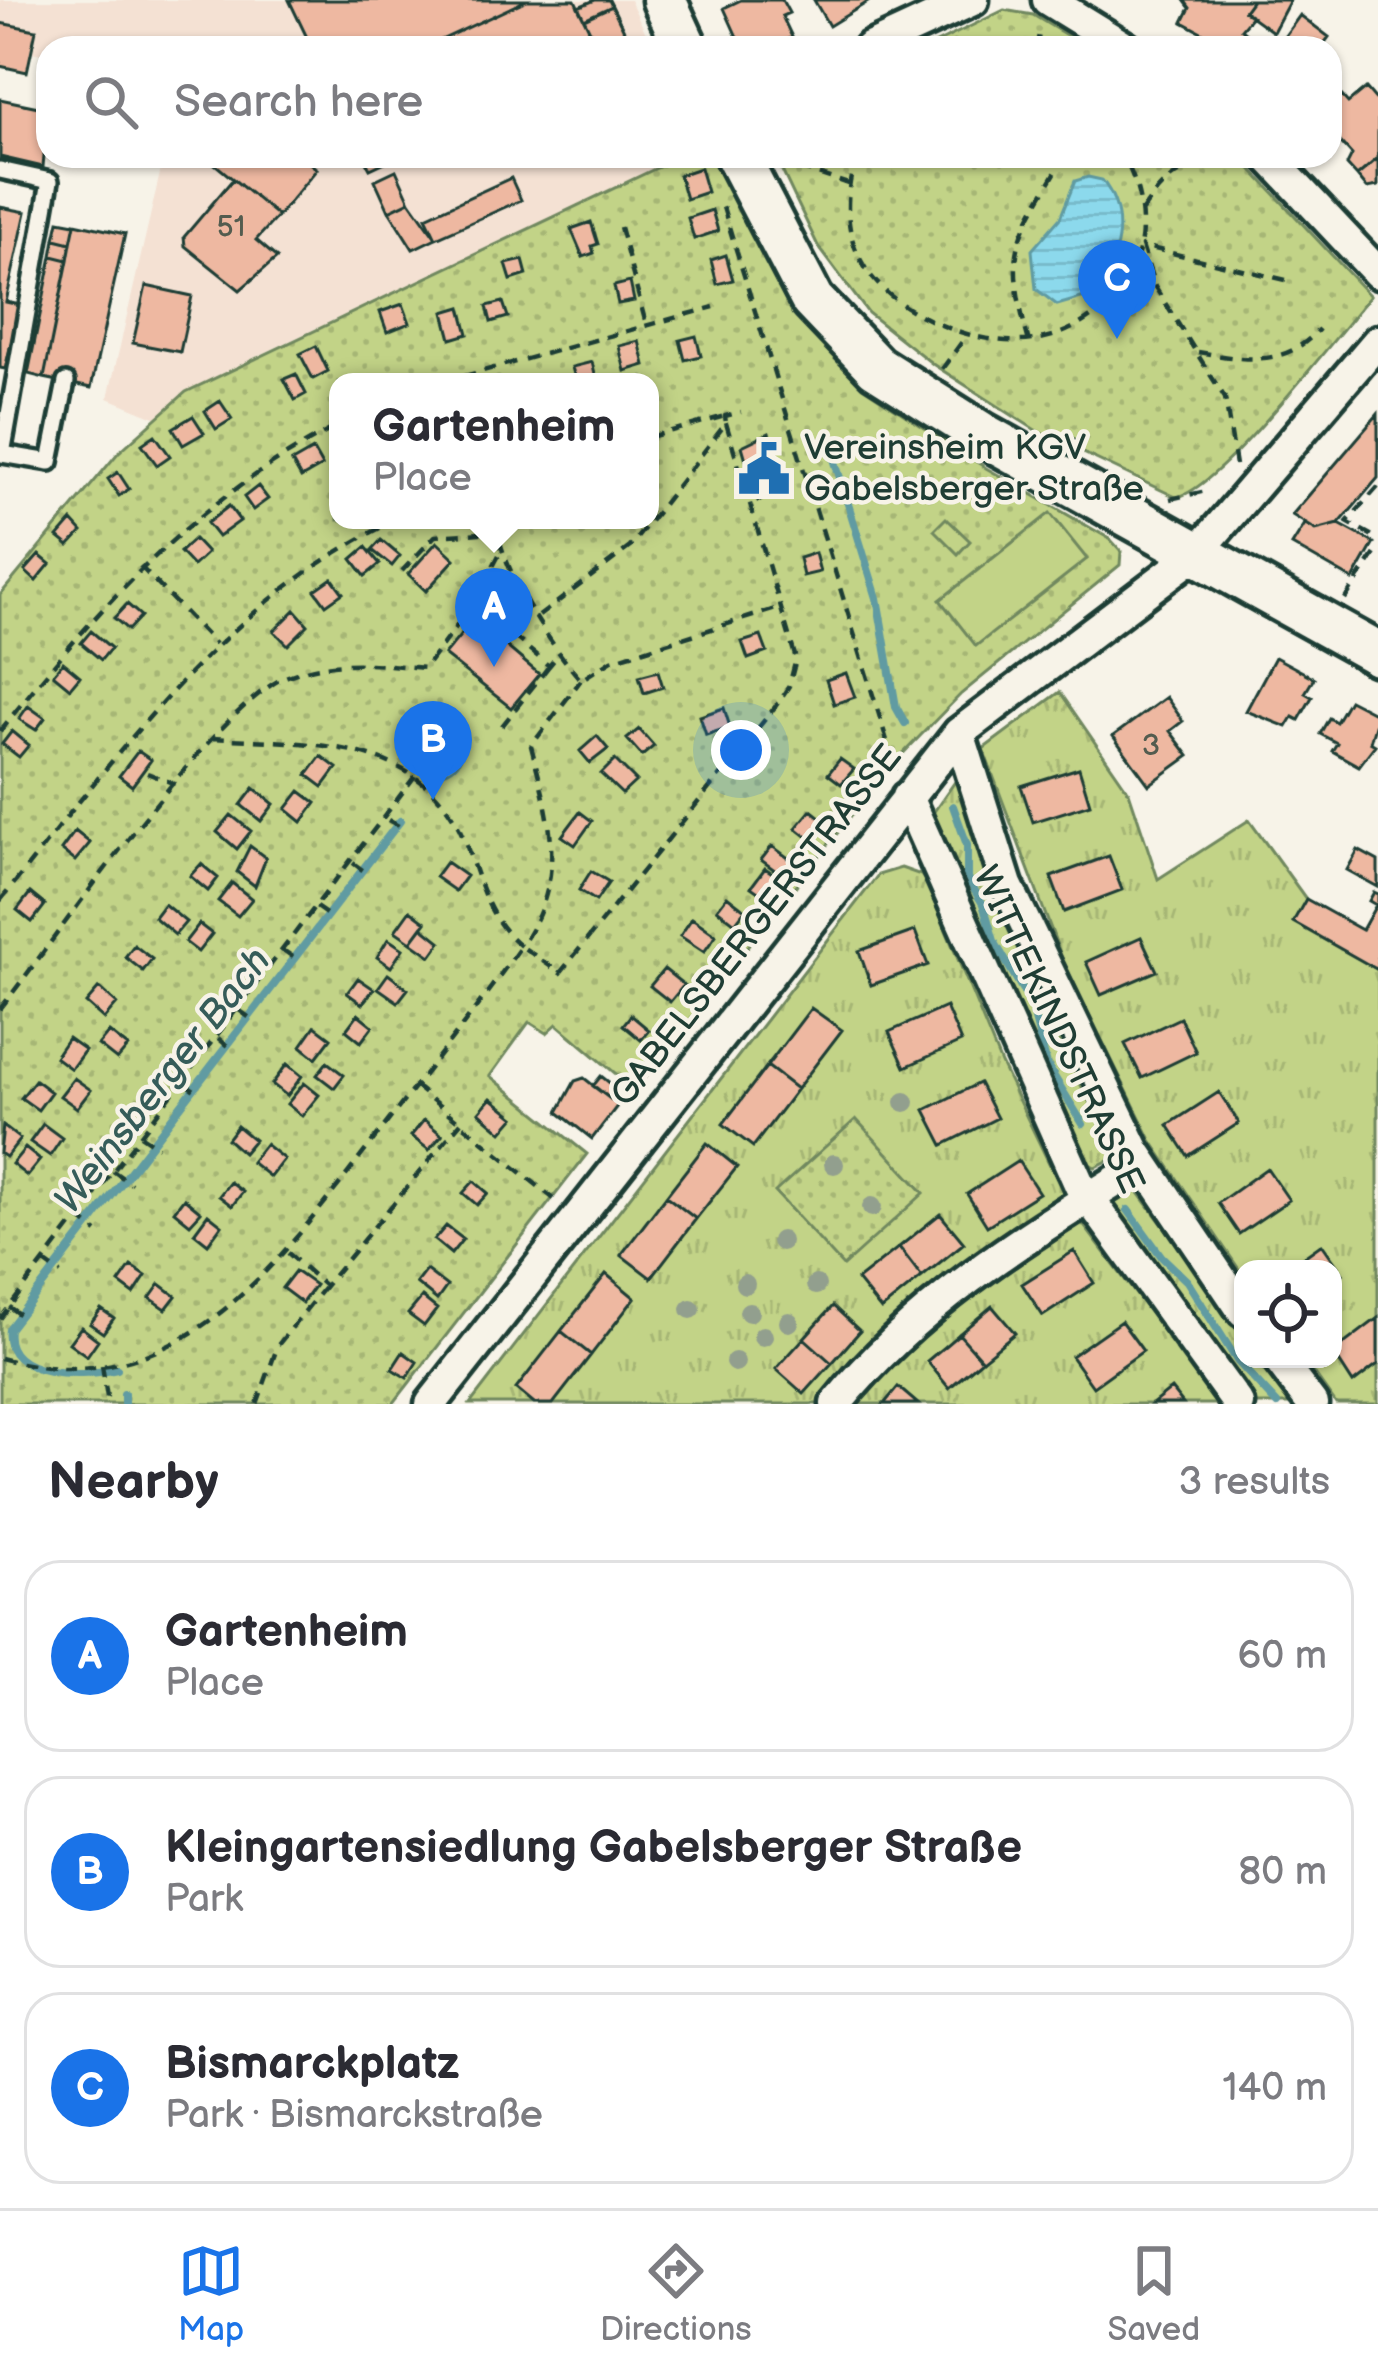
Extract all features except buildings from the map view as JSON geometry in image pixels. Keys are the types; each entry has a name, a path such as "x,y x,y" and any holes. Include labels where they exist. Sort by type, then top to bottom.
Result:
{"main road":[{"path":"664,0 680,36"},
{"path":"756,168 812,300 876,367 967,425 1378,654"}],"street":[{"path":"895,36 973,0"},
{"path":"1048,0 1106,36"},
{"path":"1279,168 1378,273"},
{"name":"GABELSBERGERSTRASSE","path":"430,1404 959,733 1198,552 1378,340"},
{"name":"WITTEKINDSTRASSE","path":"959,733 1007,886 1143,1164 1234,1298"},
{"name":"WITTEKINDSTRASSE","path":"907,797 1088,1198 1238,1404"},
{"path":"836,1404 880,1353 947,1293 1143,1164"},
{"path":"1285,1368 1312,1404"}],"lane":[{"path":"0,170 50,181 2,454 50,461 66,382"}],"path":[{"path":"802,168 848,184"},
{"path":"853,168 848,184 851,231 873,283 899,306 965,337 1029,342 1078,328 1100,313 1132,272 1142,246"},
{"path":"1029,342 1013,258 1029,214 1058,168"},
{"path":"1127,168 1142,211 1142,246 1155,287 1225,398 1237,465 1211,490 1180,500 1163,498"},
{"path":"1142,211 1166,177 1186,168"},
{"path":"720,200 907,797"},
{"path":"620,227 646,323"},
{"path":"1142,246 1286,280"},
{"path":"474,373 714,307"},
{"path":"1198,352 1240,359 1286,356 1319,329"},
{"path":"938,373 965,337"},
{"path":"659,435 726,420 741,412"},
{"path":"213,738 354,748 416,775 460,829 496,927 560,973 789,686 796,659 726,420"},
{"path":"659,509 726,420"},
{"path":"0,731 140,566 225,495 329,431"},
{"path":"1378,487 1348,521 1378,539"},
{"path":"0,901 146,717 215,644 315,563 379,529"},
{"path":"539,616 630,547 644,529"},
{"path":"402,571 434,536 496,532 499,555 558,655 580,680"},
{"path":"1342,604 1378,549"},
{"path":"0,1009 213,738 259,691 286,676 352,662 425,668 474,603 499,555"},
{"path":"140,566 215,644"},
{"path":"474,603 549,666"},
{"path":"249,1303 521,946 544,903 553,864 544,779 531,746 580,680 612,660 782,607"},
{"path":"502,726 558,655"},
{"path":"147,772 176,785"},
{"path":"0,1319 389,820 416,775"},
{"path":"389,820 404,829"},
{"path":"354,863 368,874"},
{"path":"318,909 333,919"},
{"path":"285,951 300,962"},
{"path":"240,1011 254,1021"},
{"path":"219,1039 232,1049"},
{"path":"185,1083 199,1094"},
{"path":"415,1086 576,1219"},
{"path":"257,1404 278,1345 461,1122"},
{"path":"142,1137 158,1148"},
{"path":"115,1173 130,1184"},
{"path":"80,1218 97,1232"},
{"path":"288,1253 326,1286"},
{"path":"46,1263 61,1274"},
{"path":"11,1308 24,1318"},
{"path":"0,1358 30,1374"},
{"path":"101,1365 108,1404"},
{"path":"93,1390 106,1387"}],"shaded area":[{"path":"0,0 630,0 647,36 36,36 36,53 0,23"},
{"path":"161,168 657,168 237,366 186,392 157,418 108,398"}],"green space":[{"path":"1004,10 1033,15 1068,36 951,36"},
{"path":"657,168 726,168 796,301 862,387 986,468 1110,539 1121,551 1120,565 961,694 887,770 635,1090 557,1024 547,1033 529,1022 490,1076 587,1154 393,1404 0,1404 0,595 118,453 186,392"},
{"path":"781,168 1250,168 1370,296 1247,442 1195,489 1176,497 1037,431 934,365 868,313 818,246"},
{"path":"1050,513 1087,559 976,646 940,600"},
{"path":"946,518 970,541 958,554 934,530"},
{"path":"1060,692 1129,792 1158,879 1249,820 1306,899 1294,923 1378,970 1378,1404 1336,1404 1310,1368 1342,1368 1342,1260 1234,1262 1151,1140 1063,961 983,749"},
{"path":"959,776 1050,1022 1112,1148 1111,1159 1095,1167 1082,1160 972,928 933,813"},
{"path":"901,868 921,875 927,884 1001,1064 1065,1196 859,1357 818,1404 470,1404 878,875"},
{"path":"856,1119 924,1193 843,1266 775,1192"},
{"path":"1137,1190 1234,1320 1234,1368 1271,1368 1299,1404 1252,1404 1114,1214 1114,1203"},
{"path":"1079,1219 1219,1404 852,1404 960,1300"}],"water":[{"path":"1102,180 1111,194 1119,224 1115,254 1092,295 1057,305 1036,289 1032,250 1060,218 1075,181"},
{"path":"439,727 455,734 462,750 455,766 439,773 423,766 416,750 423,734"}],"waterway":[{"path":"832,452 877,598 896,707 905,723"},
{"path":"953,806 967,845 967,878 983,904 994,941 1031,1004 1047,1065 1083,1124"},
{"name":"Weinsberger Bach","path":"117,1369 68,1373 32,1366 10,1346 9,1329 400,821"},
{"path":"1128,1210 1162,1257 1187,1281 1238,1362 1277,1404"},
{"name":"Weinsberger Bach","path":"124,1394 124,1404"}],"place":[{"name":"Bismarckplatz","path":"1117,339"},
{"name":"Vereinsheim KGV Gabelsberger Straße","path":"764,469"},
{"name":"Gartenheim","path":"494,667"},
{"name":"Kleingartensiedlung Gabelsberger Straße","path":"433,800"}]}
